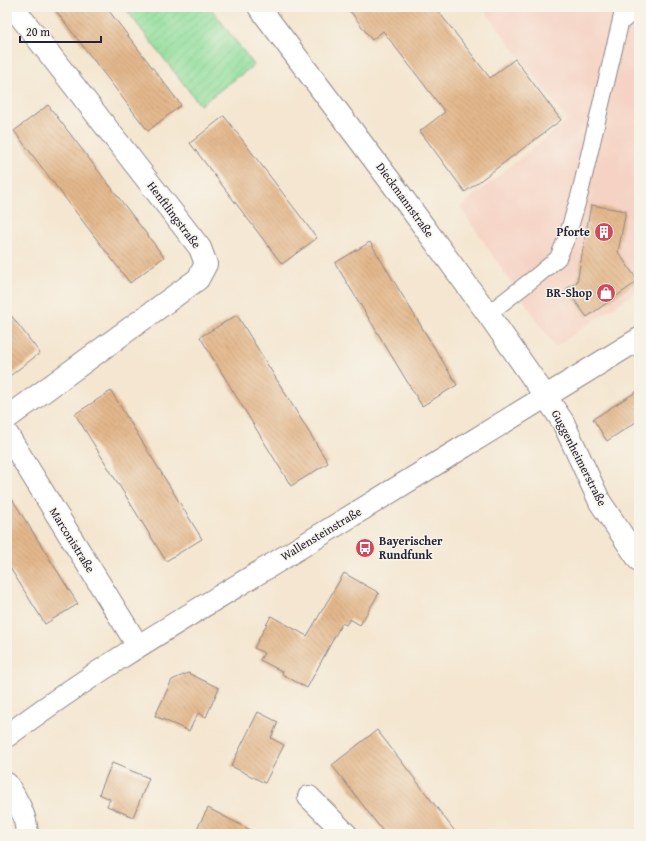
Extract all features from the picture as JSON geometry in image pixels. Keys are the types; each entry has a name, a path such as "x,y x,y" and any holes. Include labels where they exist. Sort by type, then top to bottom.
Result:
{"street":[{"name":"Henftlingstraße","path":"7,418 198,279 206,264 200,248 13,7"},
{"name":"Dieckmannstraße","path":"259,7 396,188 488,314 546,397"},
{"name":"Wallensteinstraße","path":"7,736 72,688 138,646 639,339"},
{"name":"Guggenheimerstraße","path":"546,397 563,422 600,502 639,560"},
{"name":"Marconistraße","path":"7,434 138,646"},
{"path":"7,784 19,804 26,823 27,834"},
{"path":"309,797 346,834"}],"lane":[{"path":"488,314 558,258 567,237 580,193 623,14 639,8"}],"shaded area":[{"path":"482,7 639,7 639,290 555,347 460,207 567,120"}],"green space":[{"path":"124,7 210,7 254,65 200,105"}],"building":[{"path":"53,7 106,7 181,105 148,131"},
{"path":"347,7 435,7 490,78 515,59 561,120 465,192 420,131 445,112 383,31 372,40"},
{"path":"48,105 164,257 130,283 14,131"},
{"path":"224,116 317,238 282,264 190,143"},
{"path":"591,205 626,211 618,252 638,281 587,317 566,289 577,282"},
{"path":"370,242 457,385 422,406 335,263"},
{"path":"7,310 40,353 7,378"},
{"path":"237,315 328,463 291,486 200,337"},
{"path":"639,390 639,420 607,441 593,419"},
{"path":"111,391 202,539 166,561 75,414"},
{"path":"7,491 78,604 45,624 7,563"},
{"path":"344,573 379,593 360,625 350,619 346,625 342,623 307,688 282,674 283,672 260,660 264,653 254,648 271,616 307,636"},
{"path":"188,673 219,688 206,717 198,713 189,731 155,716 172,680"},
{"path":"258,712 278,722 271,738 284,745 265,783 231,766"},
{"path":"377,730 457,834 385,834 332,765"},
{"path":"112,763 149,778 133,817 107,806 110,799 99,794"},
{"path":"208,808 258,834 194,834"}],"place":[{"name":"Pforte","path":"604,232"},
{"name":"BR-Shop","path":"606,293"},
{"name":"Bayerischer Rundfunk","path":"365,548"}]}
